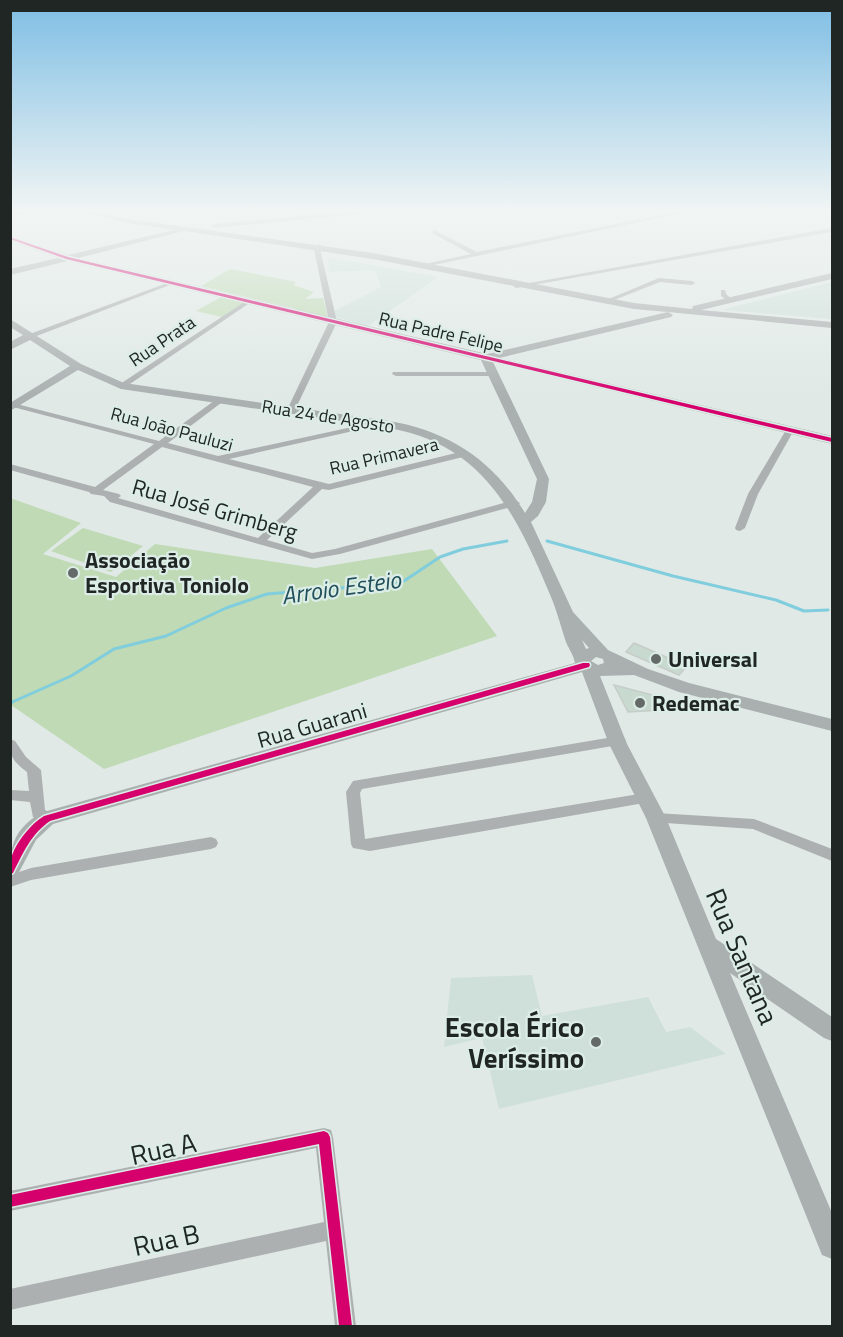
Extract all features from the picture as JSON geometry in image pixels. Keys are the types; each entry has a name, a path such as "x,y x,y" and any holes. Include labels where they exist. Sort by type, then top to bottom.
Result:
{"main road":[{"name":"Rua Padre Felipe","path":"127,272 832,440"},
{"path":"450,272 678,312"},
{"path":"458,272 502,282"},
{"path":"525,520 533,513 540,495 543,484 542,474 485,357 678,312 729,296 832,276"},
{"path":"524,286 641,310 832,325"},
{"name":"Rua 24 de Agosto","path":"10,322 77,366 121,386 377,423 426,433 464,454 493,477 515,503 525,520 566,615 572,641 597,667"},
{"path":"10,347 31,335"},
{"path":"13,407 77,366"},
{"path":"515,503 540,495"},
{"path":"597,667 642,673 685,688 832,725"},
{"name":"Rua Santana","path":"597,667 619,741 656,818 706,945 769,1090 832,1245"},
{"name":"Rua Guarani","path":"47,819 597,667"},
{"path":"10,870 29,834 39,823 47,819"},
{"path":"706,945 832,1030"}],"street":[{"path":"291,410 333,322 323,272"},
{"path":"524,286 599,272"},
{"path":"607,301 659,280 692,283"},
{"path":"31,335 172,283"},
{"name":"Rua Prata","path":"121,386 249,301"},
{"path":"396,374 493,374"},
{"path":"94,492 221,400"},
{"name":"Rua João Pauluzi","path":"13,407 320,486"},
{"path":"220,459 377,423"},
{"path":"740,528 753,494 790,430"},
{"name":"Rua Primavera","path":"262,539 320,486 330,487 464,454"},
{"name":"Rua José Grimberg","path":"10,466 109,496 113,500 311,553 336,552 515,503"},
{"path":"619,741 358,785 353,792 358,844 370,845 645,798"},
{"path":"10,744 21,760 34,770 38,813 47,819"},
{"path":"10,795 35,797"},
{"path":"656,818 754,824 832,855"},
{"path":"10,881 31,874 211,843"},
{"name":"Rua A","path":"10,1201 324,1137 333,1230"},
{"path":"333,1230 346,1326"},
{"name":"Rua B","path":"10,1300 333,1230"}],"shaded area":[{"path":"376,272 412,272 438,277 368,326 335,317 333,312 381,287"},
{"path":"832,282 832,319 721,310"},
{"name":"Escola Érico Veríssimo","path":"532,975 542,1016 648,997 666,1032 690,1027 726,1054 499,1109 482,1038 444,1047 451,978"}],"green space":[{"path":"224,272 247,272 296,282 293,285 314,292 305,299 323,298 328,319 293,308 201,286"},
{"path":"223,296 247,302 222,317 196,311"},
{"path":"10,498 81,523 43,554 116,577 155,544 315,568 432,549 497,636 104,769 11,705"},
{"path":"83,528 143,546 111,572 51,551"}],"building":[{"name":"Universal","path":"634,643 687,666 679,675 626,652"},
{"name":"Redemac","path":"614,685 652,695 662,710 628,712"}],"waterway":[{"name":"Arroio Esteio","path":"12,702 10,703 71,676 114,649 166,636 226,608 267,594 401,583 440,557 463,549 507,541"},
{"name":"Arroio Esteio","path":"547,541 673,576 776,600 804,611 828,610"}],"cycle path":[{"path":"127,272 832,440"},
{"path":"10,870 29,834 47,818 586,665"},
{"path":"10,1201 324,1137 346,1326"}],"place":[{"name":"Associação Esportiva Toniolo","path":"73,573"},
{"name":"Universal","path":"656,659"},
{"name":"Redemac","path":"640,703"},
{"name":"Escola Érico Veríssimo","path":"596,1042"}]}
